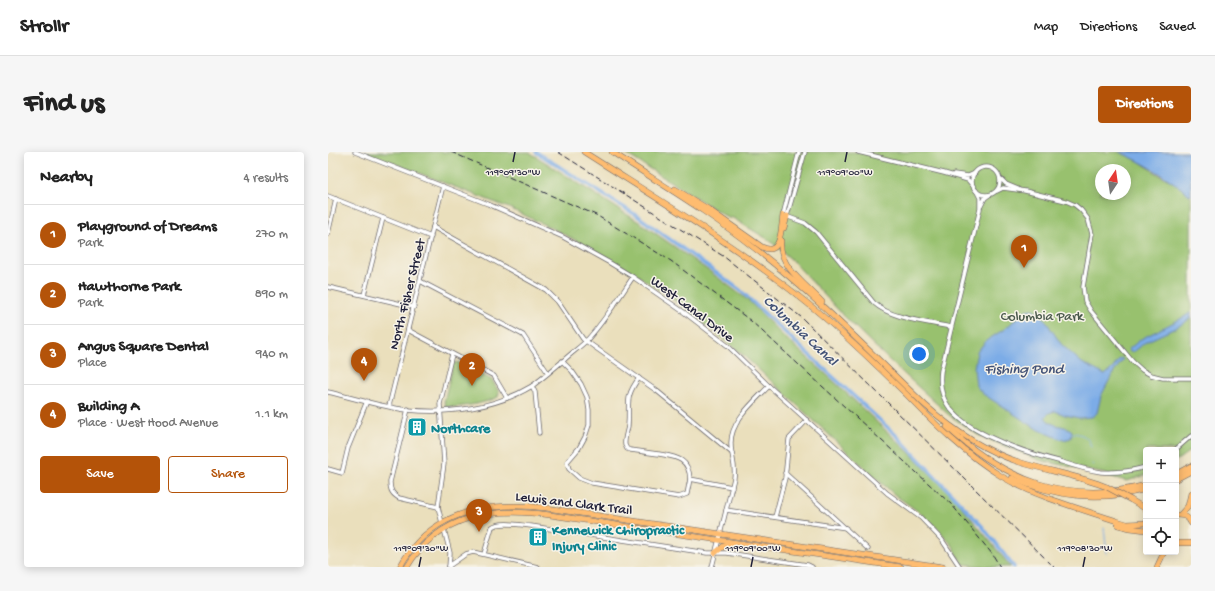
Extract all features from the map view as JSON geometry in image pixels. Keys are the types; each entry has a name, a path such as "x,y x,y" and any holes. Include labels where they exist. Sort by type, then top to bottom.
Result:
{"highway":[{"path":"584,152 731,247 790,289 847,337 951,438 984,465 1006,479 1031,491 1124,523 1143,523"},
{"path":"612,152 723,224 783,270 951,431 981,455 1006,470 1030,481 1058,488 1087,492 1112,491 1143,486"},
{"path":"642,172 680,192 766,249 772,249 778,245 785,216"},
{"path":"785,216 781,244 781,251 784,260 842,325"},
{"path":"925,405 960,433 996,453 1024,464 1080,478 1107,488 1143,507"},
{"path":"951,438 999,472 1041,489 1071,495 1095,496 1116,495 1143,490"},
{"path":"1179,472 1191,466"},
{"path":"1179,477 1191,471"},
{"path":"1179,514 1188,506 1191,493"},
{"name":"Lewis and Clark Trail","path":"400,567 407,555 419,541 429,531 442,523 462,514 480,509 502,506 528,506 943,567"},
{"path":"1075,507 1125,527 1143,530"},
{"name":"Lewis and Clark Trail","path":"407,567 422,546 444,529 458,522 478,515 519,512 550,515 901,567"},
{"path":"1179,515 1187,518 1191,523"},
{"path":"715,553 726,545 739,543"},
{"path":"1179,543 1191,543"},
{"path":"1157,567 1163,555"}],"street":[{"name":"West Canal Drive","path":"355,152 511,213 563,237 634,277 728,346 769,386 887,493 921,518 948,548 960,567"},
{"path":"785,216 800,152"},
{"path":"785,216 805,152"},
{"path":"858,152 968,180 980,198 980,209"},
{"path":"944,173 968,176 982,168 989,167 996,171 1002,181 1006,184 1025,191"},
{"path":"976,172 973,178 975,189 984,195 991,194"},
{"path":"997,190 1000,184 1000,177"},
{"name":"North Fisher Street","path":"390,406 443,186"},
{"path":"1143,468 1118,472 1104,472 1052,460 1020,449 988,435 962,421 948,406 940,386 941,368 984,198 1003,188 1025,191 1070,202 1081,210 1087,217 1092,234 1083,285 1085,301 1091,312 1139,368 1154,376 1167,379 1191,378"},
{"path":"328,196 431,237"},
{"path":"328,234 336,199"},
{"path":"785,216 806,223 816,232 874,302 884,310 897,316 951,327"},
{"path":"364,296 383,218"},
{"path":"433,227 546,290 558,302 581,337 679,408 732,453"},
{"path":"328,392 408,410 470,408 507,398 532,386 586,341 634,277"},
{"path":"420,281 523,335 548,373"},
{"path":"328,287 414,307"},
{"path":"408,330 494,376 507,398"},
{"path":"442,523 438,507 444,464 440,404 452,354"},
{"path":"562,361 575,374 581,384 587,397 589,410 589,425 585,437 579,448 568,461 568,469 574,475 592,483 679,497 687,494 690,479 687,466 679,459 672,456 630,450 626,447 624,442 628,424 629,399 632,388 639,378"},
{"path":"532,386 534,392 538,433"},
{"path":"712,567 735,470 731,437 734,426 769,386"},
{"path":"328,469 342,473 348,448 367,401"},
{"path":"675,412 679,408"},
{"path":"408,410 390,482 390,488 392,493 399,498 438,507"},
{"path":"775,517 785,473 789,439 807,420"},
{"path":"1178,447 1191,436"},
{"path":"785,473 868,549"},
{"path":"690,479 732,487"},
{"path":"726,510 846,528"},
{"path":"484,554 490,529 492,526 498,524 525,526 700,552 727,553 808,565 812,567"},
{"path":"444,529 450,553 449,566"},
{"path":"449,566 469,552 474,552 538,567"}],"green space":[{"path":"365,152 529,152 642,224 749,301 782,335 827,375 916,459 955,499 1011,567 988,567 962,564 953,546 937,528 919,512 895,495 742,354 674,300 640,277 594,250 509,208"},
{"name":"Columbia Park","path":"623,152 1119,152 1134,158 1161,176 1174,182 1191,196 1191,450 1179,459 1179,447 1143,447 1143,476 1127,481 1110,477 1106,474 1039,460 978,435 950,416 890,361 842,314 792,260 769,240 731,217 730,219"},
{"path":"457,362 492,380 499,392 498,397 473,405 446,407 444,402 453,364"}],"water":[{"path":"1119,152 1191,152 1191,196 1156,171"},
{"name":"Fishing Pond","path":"1033,309 1043,317 1061,344 1082,363 1105,375 1113,368 1120,358 1123,359 1112,375 1101,396 1097,413 1092,417 1079,418 1055,411 1049,413 1045,417 1051,423 1066,427 1072,431 1071,438 1063,440 1037,429 983,394 976,386 974,368 977,352 986,341 1006,328 1026,310"},
{"path":"1191,312 1191,318 1186,322 1146,342 1135,350 1131,352 1129,351 1129,349 1141,339"}],"waterway":[{"name":"Columbia Canal","path":"536,152 639,217 740,290 897,436 982,526 1014,567"},
{"path":"1072,433 1079,434 1087,438 1091,447"},
{"path":"1104,528 1107,554"}],"railway":[{"path":"451,152 596,215 671,261 751,321 952,505 993,555 1000,567"},
{"path":"558,152 723,256 801,317 1054,567"}],"place":[{"name":"Playground of Dreams","path":"1024,268"},
{"name":"Building A","path":"364,381"},
{"name":"Hawthorne Park","path":"472,386"},
{"name":"Northcare","path":"417,427"},
{"name":"Angus Square Dental","path":"479,532"},
{"name":"Kennewick Chiropractic Injury Clinic","path":"538,537"}]}
